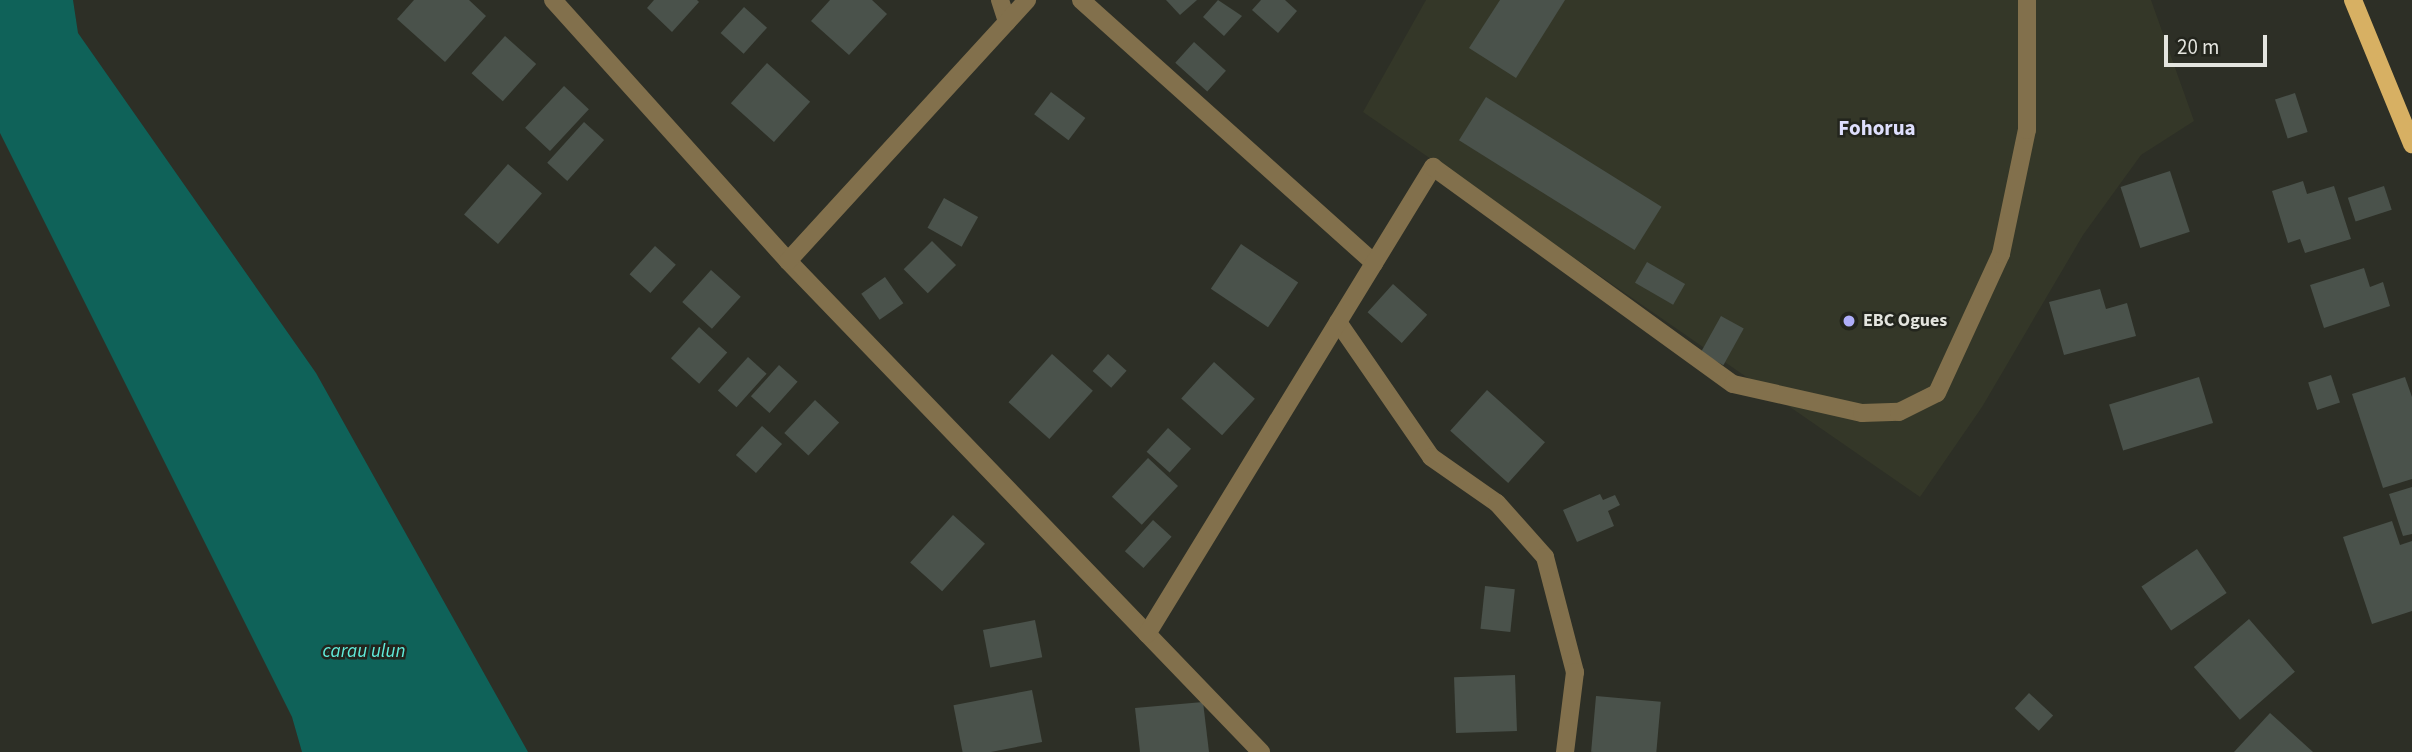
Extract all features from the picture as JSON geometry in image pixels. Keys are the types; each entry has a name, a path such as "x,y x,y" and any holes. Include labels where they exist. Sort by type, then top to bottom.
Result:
{"main road":[{"path":"2353,0 2412,144"}],"street":[{"path":"553,0 788,261 1261,752"},
{"path":"1000,0 1007,22"},
{"path":"788,261 1027,0"},
{"path":"1081,0 1374,263"},
{"path":"1147,634 1433,167 1733,384 1862,413 1899,412 1937,393 2001,254 2027,130 2027,0"},
{"path":"1338,322 1431,457 1497,503 1545,557 1575,672 1565,752"}],"shaded area":[{"name":"EBC Ogues","path":"1426,0 2151,0 2194,121 2141,155 2083,235 1982,407 1920,497 1363,112"}],"water":[{"name":"carau ulun","path":"0,0 73,0 78,33 316,373 528,752 302,752 292,717 0,133"}],"building":[{"path":"414,0 469,0 486,16 445,62 397,19"},
{"path":"654,0 699,2 672,32 647,8"},
{"path":"830,0 872,0 887,14 849,55 811,21"},
{"path":"1166,0 1197,0 1180,15"},
{"path":"1218,0 1242,16 1224,36 1203,17"},
{"path":"1261,0 1285,0 1297,11 1278,33 1252,10"},
{"path":"1500,0 1565,0 1516,78 1469,48"},
{"path":"744,7 767,28 744,54 721,33"},
{"path":"505,36 536,64 503,101 472,73"},
{"path":"1194,42 1226,71 1207,92 1175,63"},
{"path":"767,63 810,102 774,142 731,103"},
{"path":"564,86 589,109 550,151 525,128"},
{"path":"1051,92 1085,118 1068,140 1034,114"},
{"path":"2295,93 2308,132 2288,138 2275,99"},
{"path":"1486,97 1662,207 1635,250 1459,140"},
{"path":"584,122 604,140 567,181 547,163"},
{"path":"508,164 542,194 498,244 464,215"},
{"path":"2170,171 2190,232 2140,248 2121,187"},
{"path":"2303,181 2307,194 2334,186 2351,239 2305,253 2300,239 2288,243 2272,191"},
{"path":"2384,186 2392,210 2356,222 2348,198"},
{"path":"944,198 978,217 962,247 928,228"},
{"path":"932,241 956,265 928,293 904,269"},
{"path":"1241,244 1298,283 1268,327 1211,289"},
{"path":"655,246 676,265 650,293 630,274"},
{"path":"1647,262 1685,284 1673,305 1635,283"},
{"path":"2364,268 2370,287 2383,282 2390,306 2324,328 2310,285"},
{"path":"711,270 741,297 712,329 682,302"},
{"path":"885,277 903,303 880,320 861,294"},
{"path":"1393,284 1427,315 1402,343 1368,312"},
{"path":"2100,289 2106,309 2127,303 2136,336 2064,355 2049,302"},
{"path":"1721,316 1744,329 1723,365 1701,353"},
{"path":"699,327 727,352 699,384 671,358"},
{"path":"1052,354 1093,391 1049,439 1009,402"},
{"path":"1108,354 1127,371 1111,388 1093,371"},
{"path":"748,357 767,374 736,407 718,390"},
{"path":"1214,362 1255,399 1222,435 1181,398"},
{"path":"779,365 798,382 769,413 751,396"},
{"path":"2331,375 2340,403 2317,410 2308,382"},
{"path":"2199,377 2213,423 2123,450 2109,404"},
{"path":"2405,377 2412,397 2412,479 2383,488 2352,394"},
{"path":"1487,390 1545,442 1508,483 1450,431"},
{"path":"815,400 839,423 808,455 784,433"},
{"path":"762,426 782,444 756,473 736,455"},
{"path":"1168,428 1191,449 1170,473 1147,452"},
{"path":"1148,458 1178,486 1142,525 1112,497"},
{"path":"2412,487 2412,534 2403,536 2389,494"},
{"path":"1600,494 1603,500 1615,495 1620,505 1608,511 1614,526 1577,542 1563,510"},
{"path":"953,515 985,544 942,591 910,563"},
{"path":"1153,520 1172,537 1143,568 1125,551"},
{"path":"2392,521 2400,545 2412,541 2412,611 2372,624 2343,537"},
{"path":"2197,549 2227,593 2171,630 2141,586"},
{"path":"1485,586 1515,589 1510,632 1481,629"},
{"path":"2249,619 2295,672 2240,720 2194,667"},
{"path":"1035,620 1042,657 990,667 983,630"},
{"path":"1515,675 1517,731 1456,733 1454,677"},
{"path":"1032,690 1042,742 991,752 963,752 953,705"},
{"path":"2029,693 2053,716 2039,731 2015,708"},
{"path":"1596,696 1661,702 1656,752 1591,752"},
{"path":"1203,702 1209,752 1140,752 1135,708"},
{"path":"2270,713 2313,752 2234,752"}],"place":[{"name":"EBC Ogues","path":"1849,321"}],"district":[{"name":"Fohorua","path":"1877,128"}]}
